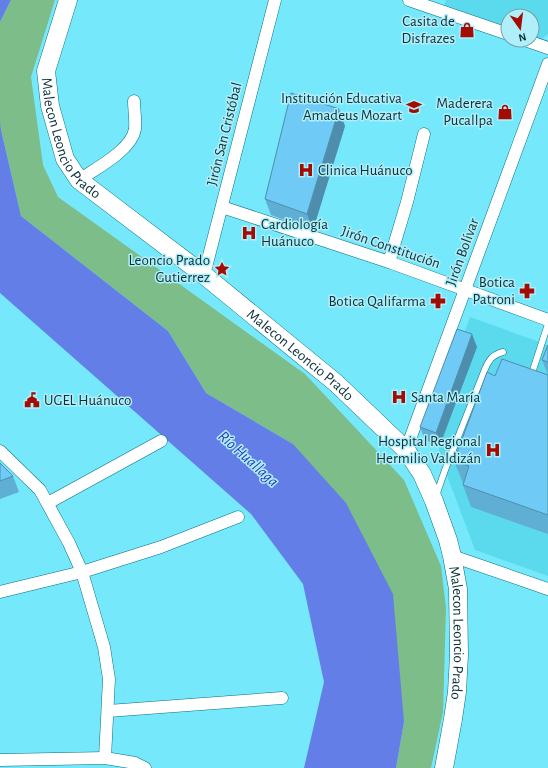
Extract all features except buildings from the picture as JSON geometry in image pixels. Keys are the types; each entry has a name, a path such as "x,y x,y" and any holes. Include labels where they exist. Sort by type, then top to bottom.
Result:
{"main road":[{"name":"Malecon Leoncio Prado","path":"68,0 46,71 50,106 65,159 79,180 204,275 336,383 406,450 422,474 434,501 452,556 458,590 459,655 457,692 444,768"}],"street":[{"name":"Jirón San Cristóbal","path":"204,275 275,0"},
{"path":"409,0 500,31"},
{"name":"Jirón Bolívar","path":"406,450 548,64"},
{"path":"79,180 122,150 132,140 135,130 134,101"},
{"path":"389,262 407,202 424,134"},
{"name":"Jirón Constitución","path":"222,207 389,262 548,320"},
{"path":"48,503 161,441"},
{"path":"0,451 40,490 69,543 82,572 104,647 109,679 105,758"},
{"path":"0,592 82,572 161,547 238,518"},
{"path":"452,556 548,589"},
{"path":"108,711 282,698"},
{"path":"0,760 105,758 135,763 145,768"}],"lane":[{"path":"532,370 548,324"},
{"path":"434,501 490,358 495,354 503,352"}],"shaded area":[{"path":"446,0 548,0 548,34 540,40 540,8 500,8 500,25 444,6"},
{"name":"Hospital Regional Hermilio Valdizán","path":"470,317 548,345 548,576 475,550 442,462 443,456 438,454 440,445 425,440"}],"green space":[{"path":"11,0 55,0 31,77 43,165 58,197 305,374 404,480 441,566 446,608 443,712 431,768 396,768 404,722 293,444 206,393 168,331 21,216 0,120 0,22"}],"water":[{"path":"0,0 11,0 0,22"},
{"name":"Río Huallaga","path":"0,120 21,216 168,331 206,393 293,444 346,503 393,594 404,722 396,768 304,768 324,682 303,584 251,514 0,293"}],"place":[{"name":"Casita de Disfrazes","path":"467,30"},
{"name":"Institución Educativa Amadeus Mozart","path":"414,107"},
{"name":"Maderera Pucallpa","path":"505,112"},
{"name":"Clinica Huánuco","path":"306,170"},
{"name":"Cardiología Huánuco","path":"249,233"},
{"name":"Leoncio Prado Gutierrez","path":"222,269"},
{"name":"Botica Patroni","path":"527,291"},
{"name":"Botica Qalifarma","path":"438,301"},
{"name":"Santa María","path":"399,397"},
{"name":"UGEL Huánuco","path":"32,400"},
{"name":"Hospital Regional Hermilio Valdizán","path":"493,450"}]}
